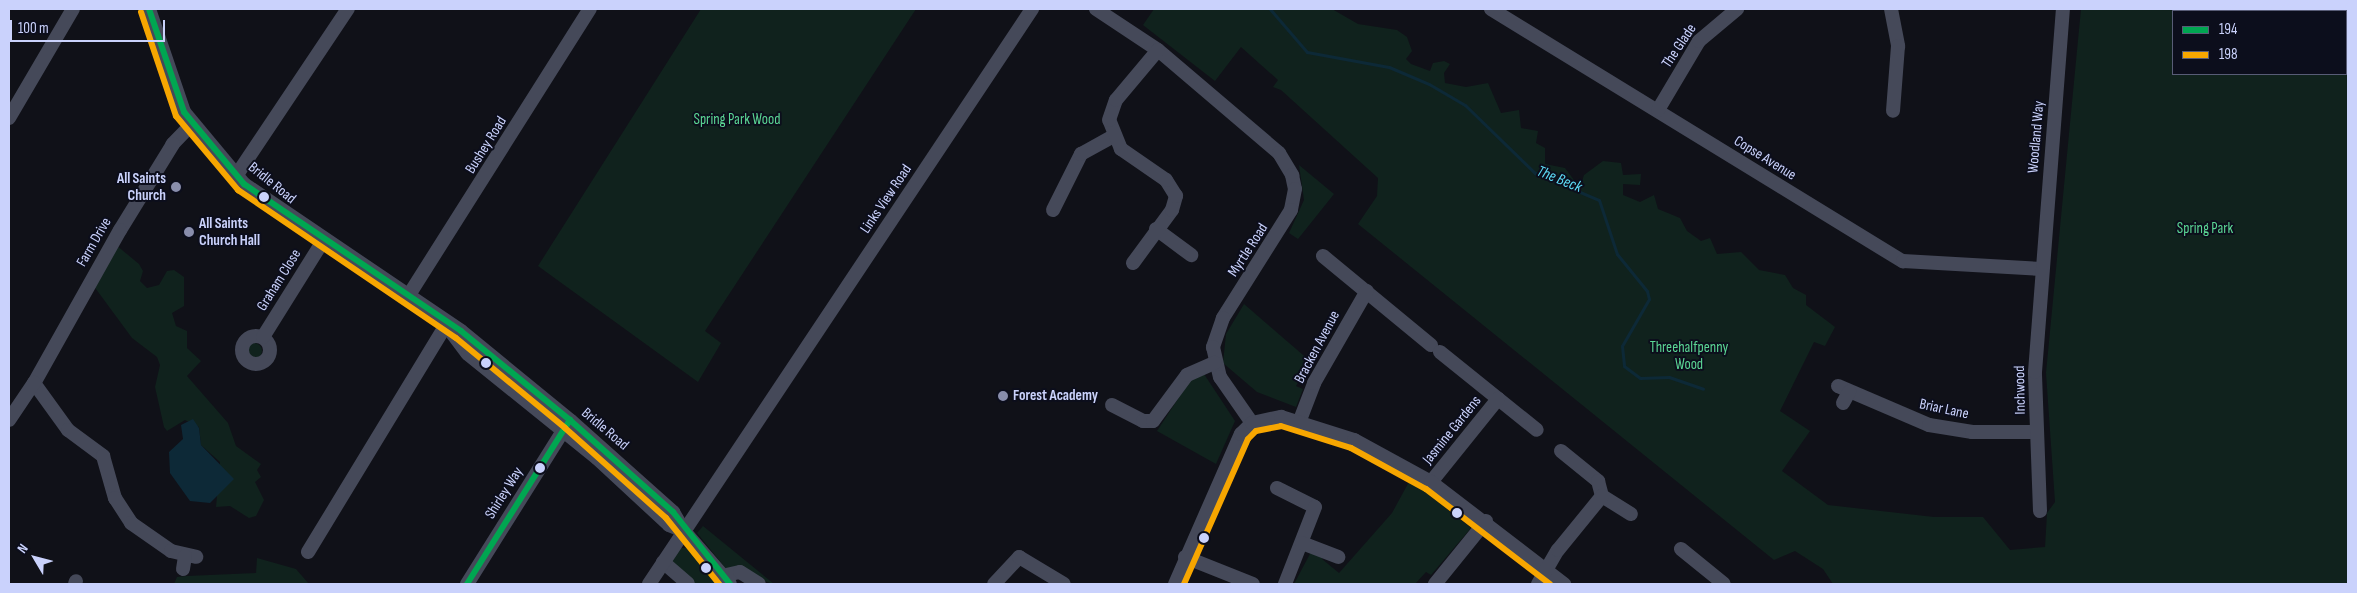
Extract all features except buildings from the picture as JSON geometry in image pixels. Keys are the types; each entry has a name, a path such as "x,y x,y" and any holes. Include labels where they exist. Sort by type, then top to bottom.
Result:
{"street":[{"path":"9,118 73,9"},
{"name":"Bridle Road","path":"149,9 179,103 192,124 236,176 324,241 446,325 455,342 516,385 673,512 684,531 726,580 740,572 759,584"},
{"path":"236,176 348,9"},
{"name":"Bushey Road","path":"408,298 590,9"},
{"name":"Links View Road","path":"649,584 1032,9"},
{"path":"1096,9 1158,50 1112,107 1109,120 1113,136 1127,155 1166,180 1175,191 1172,210 1133,262"},
{"name":"Copse Avenue","path":"1491,9 1902,261 2042,269"},
{"name":"The Glade","path":"1658,110 1699,41 1737,9"},
{"path":"1891,9 1898,46 1893,111"},
{"name":"Woodland Way","path":"2042,269 2063,9"},
{"name":"Myrtle Road","path":"1158,50 1279,154 1294,182 1294,203 1220,326 1214,364"},
{"name":"Farm Drive","path":"9,420 34,383 120,230 173,144 192,124"},
{"path":"1053,210 1081,154 1113,136"},
{"path":"1156,229 1191,255"},
{"name":"Graham Close","path":"263,337 324,241"},
{"name":"Jasmine Gardens","path":"1324,256 1537,430"},
{"name":"Inchwood","path":"2040,511 2035,372 2042,269"},
{"name":"Bracken Avenue","path":"1300,420 1314,383 1367,291"},
{"path":"308,552 446,325"},
{"path":"1112,404 1150,422 1187,375 1214,364 1252,423"},
{"path":"34,383 68,430 103,456 115,498 126,518 156,542 188,560"},
{"name":"Briar Lane","path":"1844,394 1902,416 1940,427 2038,432"},
{"name":"Jasmine Gardens","path":"1431,482 1498,399"},
{"path":"1175,584 1185,557 1238,438 1252,423 1273,417 1300,420 1354,440 1431,482 1486,521 1564,584"},
{"name":"Shirley Way","path":"467,584 566,425"},
{"path":"1561,451 1598,481 1602,496 1631,514"},
{"path":"1277,488 1315,507 1285,584"},
{"path":"1538,584 1602,496"},
{"path":"1435,584 1486,521"},
{"path":"1302,543 1338,557"},
{"path":"1681,549 1724,584"},
{"path":"994,584 1018,557 1064,584"},
{"path":"1185,557 1253,584"},
{"path":"663,562 688,584"}],"green space":[{"name":"Spring Park Wood","path":"701,9 916,9 705,331 721,343 698,382 538,266"},
{"name":"Threehalfpenny Wood","path":"1154,9 1332,9 1358,24 1397,30 1407,37 1412,51 1406,59 1411,64 1430,71 1433,63 1444,61 1450,64 1444,73 1445,83 1466,87 1488,83 1501,113 1519,110 1521,128 1538,131 1536,143 1545,148 1545,164 1565,168 1580,188 1584,175 1603,161 1621,163 1623,175 1641,174 1640,185 1623,184 1623,195 1640,202 1654,195 1658,209 1680,218 1687,231 1701,241 1710,238 1717,254 1741,252 1759,270 1785,275 1793,288 1806,295 1806,305 1835,327 1825,346 1814,342 1780,411 1810,431 1782,471 1828,505 1934,517 1983,517 2010,550 2045,547 2047,513 2055,502 2046,373 2081,9 2348,9 2348,584 1833,584 1823,569 1795,551 1774,560 1358,224 1377,196 1378,178 1281,90 1273,87 1278,80 1241,47 1215,81 1143,25"},
{"path":"1299,165 1334,194 1298,239 1289,233 1304,200"},
{"path":"116,245 139,264 143,271 140,281 147,288 159,285 167,271 174,270 184,277 184,306 172,313 176,326 187,331 187,348 201,361 187,376 228,423 236,446 261,464 257,470 261,477 255,482 264,500 256,516 249,518 230,506 216,507 220,462 201,445 199,427 185,420 167,431 164,427 155,387 160,365 157,357 132,338 93,285"},
{"path":"1244,304 1310,361 1296,386 1303,389 1296,407 1257,392 1223,363 1226,334"},
{"path":"254,343 260,345 262,351 260,357 254,359 248,357 246,351 248,345"},
{"path":"1204,374 1235,421 1216,464 1157,431 1191,379"},
{"path":"1410,480 1471,528 1431,575 1426,572 1415,584 1294,584 1311,552 1324,556 1322,559 1339,573 1392,513"},
{"path":"703,526 774,584 727,570 697,533"},
{"path":"680,548 687,548 723,584 693,584 672,562"},
{"path":"257,558 296,569 309,584 174,584 177,577 256,573"}],"water":[{"path":"193,419 199,428 201,445 234,479 210,503 190,501 170,473 169,452 183,439 181,425"}],"waterway":[{"name":"The Beck","path":"1270,9 1307,52 1389,67 1429,84 1465,105 1535,173 1599,200 1617,254 1647,291 1649,299 1622,346 1624,366 1640,378 1669,377 1703,389"}],"transit line":[{"name":"194","path":"149,9 184,112 244,184 461,331 571,421 673,512 730,584"},
{"name":"198","path":"141,12 176,116 238,190 456,338 565,428 666,518 719,584"},
{"name":"194","path":"467,584 570,420"},
{"name":"198","path":"1184,584 1248,439 1256,431 1281,426 1351,448 1426,489 1550,584"}],"place":[{"name":"All Saints Church","path":"176,187"},
{"name":"All Saints Church Hall","path":"189,232"},
{"name":"Forest Academy","path":"1003,396"}],"park label":[{"name":"Spring Park","path":"2205,229"}]}
